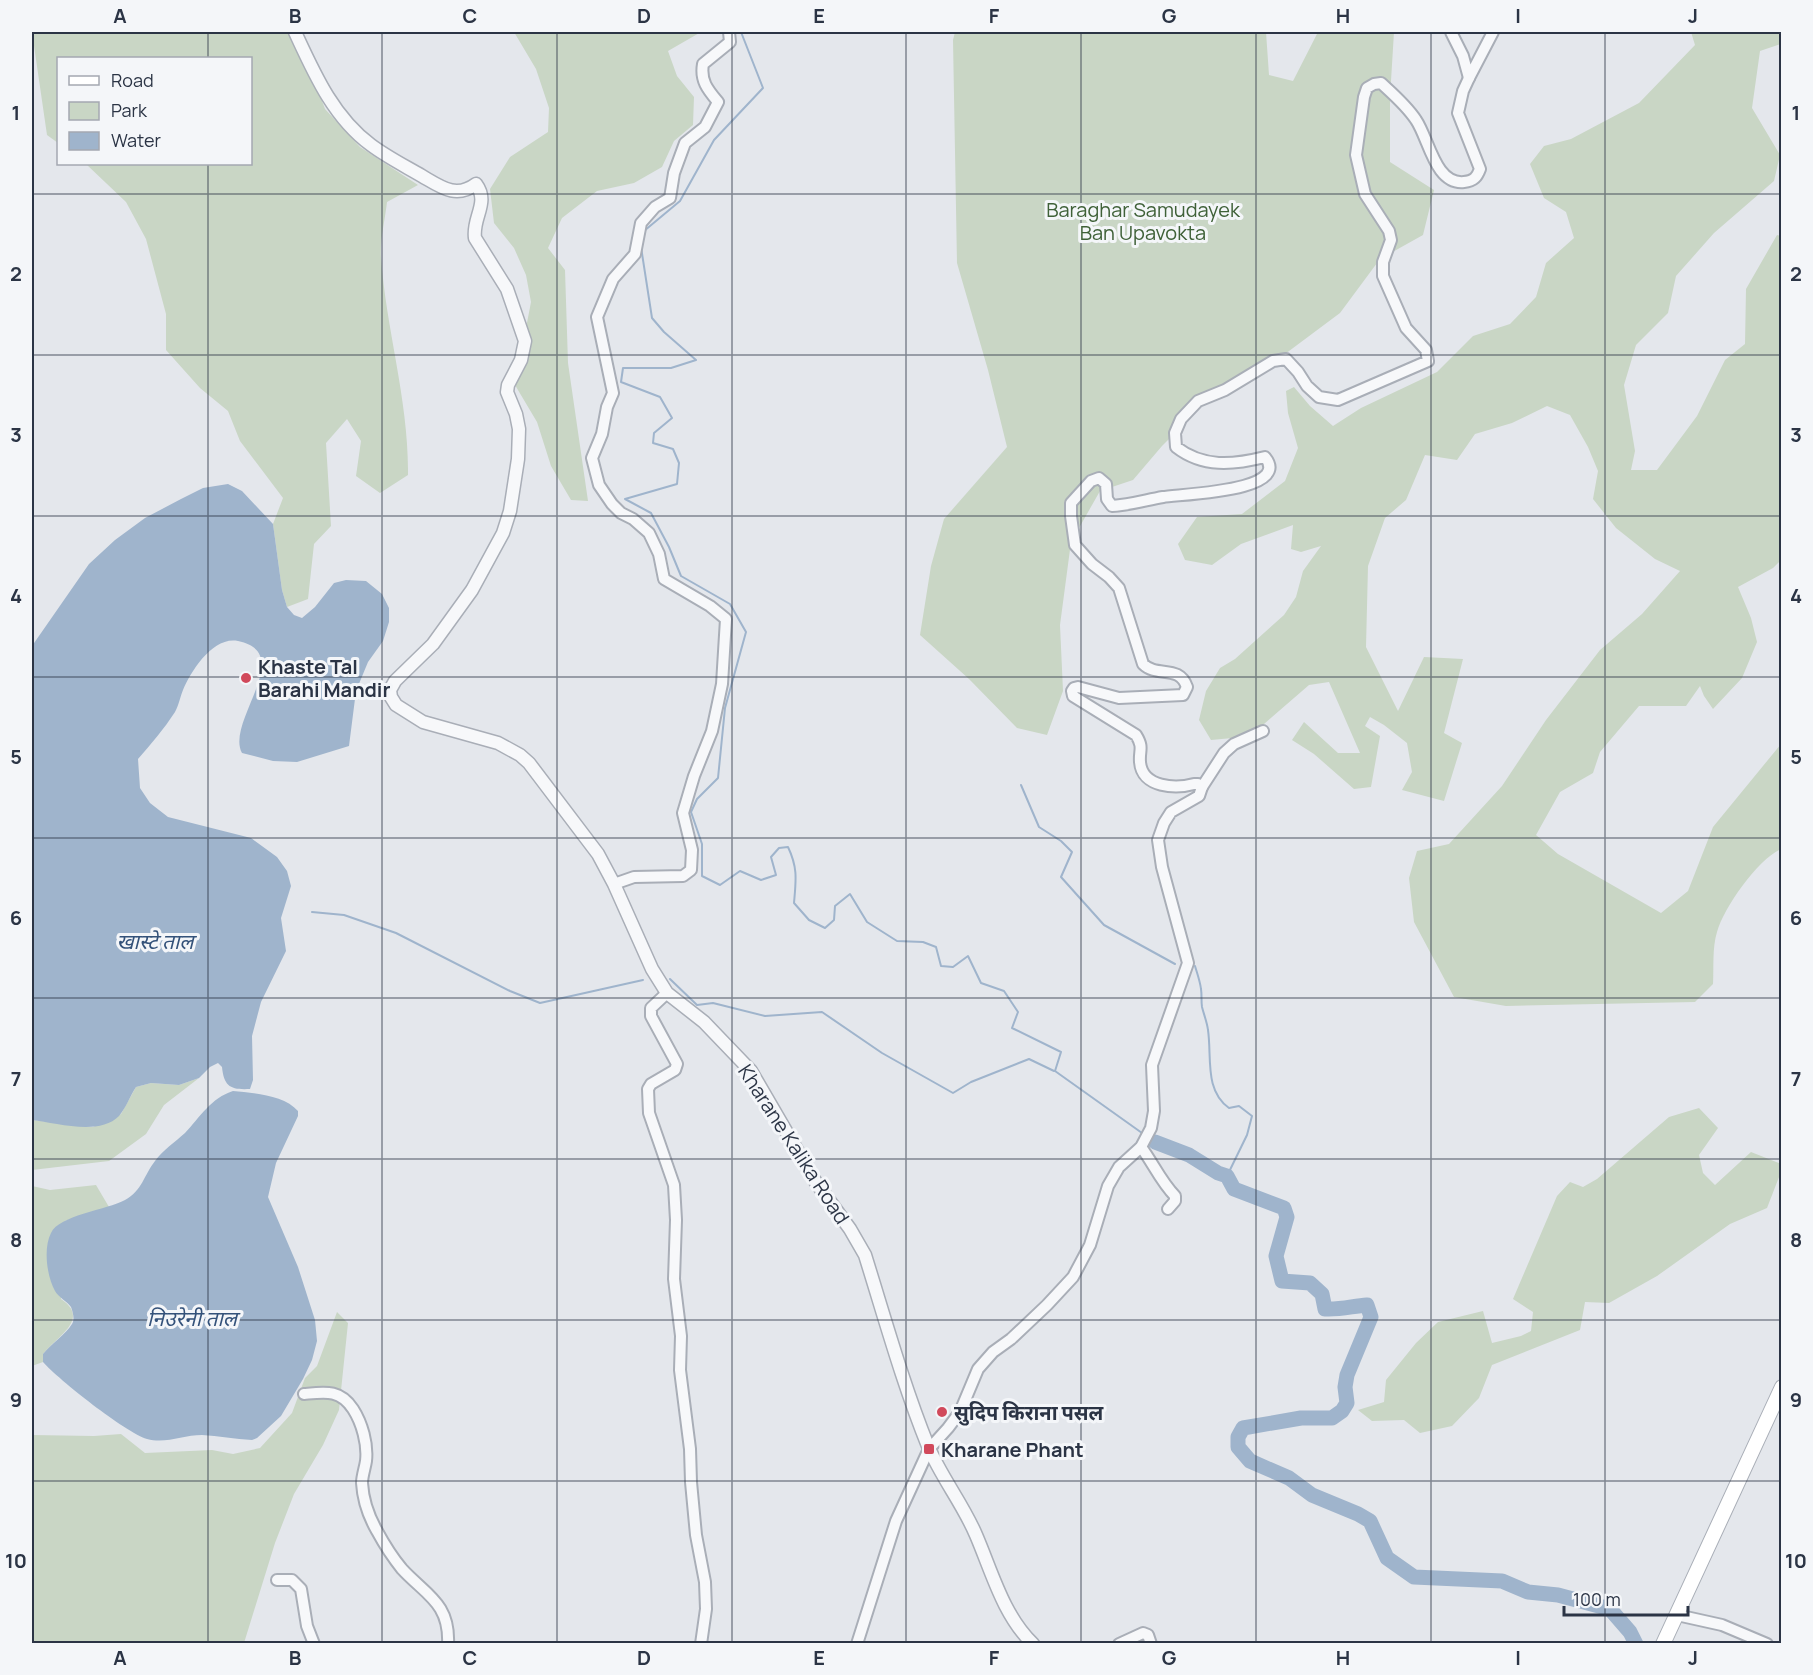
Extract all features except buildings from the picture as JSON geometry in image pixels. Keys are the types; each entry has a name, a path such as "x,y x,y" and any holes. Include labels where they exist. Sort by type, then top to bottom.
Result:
{"main road":[{"path":"1663,1644 1782,1387"}],"street":[{"name":"Kharane Kalika Road","path":"294,32 320,87 369,144 447,190 463,191 476,184 482,191 483,198 474,229 475,238 507,289 525,341 507,392 519,429 510,511 502,533 472,590 433,644 395,681 390,690 391,698 396,705 423,722 498,743 520,755 529,763 598,854 614,884 637,938 667,993 704,1022 751,1071 815,1181 859,1242 929,1449 975,1533 1010,1614 1023,1634 1033,1644"},
{"path":"614,884 634,877 683,876 692,870 692,850 683,813 694,776 712,731 722,684 726,620 710,606 664,579 659,554 649,533 633,519 621,513 599,485 592,458 602,434 607,407 613,393 597,317 613,279 635,254 641,223 655,207 670,198 674,173 685,143 705,127 712,116 718,102 709,92 701,75 703,64 730,42 729,32"},
{"path":"1451,32 1463,57 1469,78"},
{"path":"1202,788 1194,784 1168,788 1153,781 1143,771 1140,762 1141,743 1136,735 1072,694 1074,688 1078,687 1119,698 1182,695 1187,687 1186,682 1173,672 1153,671 1143,664 1119,588 1092,564 1075,544 1071,503 1091,481 1099,478 1106,484 1107,499 1112,506 1236,488 1254,483 1264,477 1270,467 1265,457 1239,463 1206,462 1188,456 1176,447 1175,433 1181,419 1198,401 1225,390 1273,361 1286,359 1307,386 1319,397 1338,400 1428,361 1426,350 1406,328 1383,276 1383,262 1391,240 1389,231 1365,194 1356,155 1364,97 1366,88 1381,83 1416,119 1435,162 1443,174 1451,180 1471,181 1477,177 1480,169 1458,113 1469,78 1492,32"},
{"path":"857,1644 896,1521 929,1449 960,1412 978,1369 993,1352 1011,1339 1047,1305 1073,1277 1090,1245 1108,1186 1119,1167 1141,1147 1151,1128 1154,1111 1153,1060 1188,963 1162,867 1158,840 1171,812 1198,796 1209,774 1229,748 1263,731"},
{"path":"667,993 651,1008 651,1016 677,1064 675,1070 651,1084 648,1089 649,1113 674,1185 676,1220 674,1279 681,1336 680,1370 690,1449 696,1535 705,1581 706,1609 701,1644"},
{"path":"1141,1147 1175,1196 1175,1201 1168,1209"},
{"path":"304,1394 331,1392 346,1400 354,1410 366,1447 362,1482 367,1512 377,1532 402,1569 432,1596 440,1607 448,1626 448,1644"},
{"path":"276,1580 292,1580 301,1590 307,1626 314,1644"},
{"path":"1677,1615 1722,1625 1767,1644"},
{"path":"1119,1644 1143,1633 1148,1635 1151,1644"}],"green space":[{"path":"32,32 297,32 325,109 360,147 418,185 387,202 381,250 387,311 405,420 408,475 380,493 356,476 361,441 347,419 326,443 331,526 314,544 308,599 287,607 282,590 273,524 283,498 240,441 228,411 200,388 166,350 166,314 146,239 126,202 87,165 252,165 252,57 57,57 57,142 47,135"},
{"path":"514,32 701,32 668,51 677,76 694,97 693,125 674,141 662,167 634,183 597,191 562,218 548,248 565,270 568,363 588,501 571,500 551,466 537,422 515,385 531,302 526,275 514,248 494,223 490,189 510,157 548,132 549,108 536,69"},
{"name":"Baraghar Samudayek Ban Upavokta","path":"955,32 1266,32 1269,75 1293,81 1318,32 1394,32 1390,97 1390,162 1434,190 1423,235 1380,259 1340,313 1281,357 1207,401 1162,446 1133,480 1100,491 1071,542 1060,625 1063,691 1047,735 1017,728 969,679 920,635 931,566 944,519 1007,447 988,370 957,263 953,40"},
{"path":"1691,32 1781,32 1781,44 1760,51 1752,108 1780,155 1774,181 1714,233 1676,276 1668,313 1636,345 1624,385 1635,451 1631,470 1657,470 1697,416 1725,360 1745,344 1746,289 1777,235 1781,236 1781,560 1773,568 1738,587 1751,618 1757,642 1742,678 1713,709 1700,686 1686,706 1639,706 1600,752 1593,773 1560,792 1536,835 1558,854 1661,913 1688,891 1713,827 1781,744 1781,849 1772,854 1752,873 1734,897 1715,938 1713,984 1695,1002 1506,1006 1454,997 1414,922 1409,878 1417,851 1449,844 1502,786 1546,720 1600,650 1642,614 1680,571 1655,559 1616,528 1593,499 1598,471 1570,415 1547,406 1512,423 1475,434 1457,460 1425,455 1406,500 1385,518 1368,566 1366,647 1398,711 1424,657 1463,659 1444,733 1462,743 1444,801 1402,790 1412,772 1407,743 1370,717 1365,726 1380,736 1371,787 1354,789 1314,754 1292,740 1304,722 1338,753 1360,753 1329,682 1309,685 1264,724 1243,737 1211,740 1199,720 1206,691 1220,668 1235,659 1284,615 1296,597 1303,571 1321,546 1301,552 1291,549 1293,525 1241,544 1212,565 1185,560 1178,544 1197,517 1242,514 1285,481 1298,448 1288,413 1286,391 1294,387 1310,406 1333,426 1361,408 1437,372 1473,336 1510,324 1536,297 1546,263 1574,238 1566,212 1544,198 1530,164 1544,146 1571,139 1639,103 1695,45"},
{"path":"199,1078 164,1105 146,1134 109,1161 32,1170 32,1120 93,1127 121,1114 136,1087 151,1083 179,1085"},
{"path":"1699,1108 1718,1128 1699,1155 1703,1173 1715,1185 1751,1152 1781,1164 1781,1172 1767,1208 1730,1224 1657,1276 1609,1303 1585,1302 1580,1330 1492,1365 1479,1398 1452,1426 1420,1433 1404,1420 1372,1421 1358,1410 1384,1402 1386,1380 1416,1343 1438,1322 1483,1311 1492,1343 1521,1336 1531,1331 1533,1312 1513,1299 1557,1196 1570,1182 1583,1187 1597,1179 1669,1117"},
{"path":"96,1185 109,1207 65,1221 61,1299 69,1306 73,1314 72,1320 63,1334 43,1354 43,1362 32,1366 32,1186 50,1190"},
{"path":"337,1312 348,1323 339,1410 323,1445 294,1494 275,1543 244,1643 32,1644 32,1435 121,1434 145,1453 212,1450 233,1454 260,1448 292,1413 305,1378 317,1366"}],"water":[{"name":"खास्टे ताल","path":"228,484 242,491 273,524 282,590 287,607 294,615 302,618 315,607 334,583 346,580 366,581 382,594 389,608 389,622 383,641 368,662 356,691 349,746 297,762 273,761 242,753 239,740 242,724 261,674 261,659 254,648 238,641 229,641 212,649 197,665 183,690 175,712 138,759 140,788 150,803 168,817 251,838 277,857 287,871 291,886 281,918 286,951 261,1002 252,1036 253,1080 250,1089 233,1088 227,1083 222,1067 218,1063 210,1067 199,1078 179,1085 151,1083 136,1087 119,1116 111,1122 77,1127 32,1120 32,646 89,564 115,540 145,518 203,488"},
{"name":"निउरेनी ताल","path":"233,1091 277,1098 298,1111 298,1116 276,1163 268,1197 298,1267 315,1320 317,1341 312,1360 303,1379 281,1416 257,1438 252,1440 195,1435 168,1440 147,1439 124,1427 93,1405 43,1362 43,1354 69,1328 74,1318 71,1307 52,1285 47,1262 47,1246 51,1233 63,1222 117,1204 131,1196 162,1153 185,1133 212,1103"}],"waterway":[{"path":"644,231 680,201 714,140 763,88 741,32"},
{"path":"641,247 652,318 664,332 696,360 671,368 623,368 621,382 660,397 672,418 654,433 653,443 673,449 679,463 677,484 625,499 651,513 681,576 730,604 746,632 725,708 718,778 697,799 691,812 702,844 702,876 720,885 740,871 761,880 776,875 771,857 779,848 788,847 795,868 794,903 809,920 825,928 834,920 835,906 850,894 867,922 897,941 923,942 936,947 941,966 953,967 968,956 981,983 1004,991 1018,1012 1012,1028 1061,1052 1055,1071 1142,1133"},
{"path":"1021,785 1039,827 1061,841 1072,852 1061,877 1104,925 1175,964"},
{"path":"312,912 344,915 396,933 510,991 540,1003 643,980"},
{"path":"1195,966 1208,1027 1212,1083 1221,1101 1229,1108 1239,1106 1252,1116 1247,1135 1227,1176"},
{"path":"670,979 697,1005 713,1003 765,1016 822,1012 882,1053 953,1093 971,1082 1029,1059 1054,1071"},
{"path":"1155,1142 1189,1155 1227,1176 1234,1189 1284,1208 1287,1217 1276,1256 1282,1281 1310,1283 1322,1294 1325,1309 1367,1305 1371,1317 1347,1375 1345,1387 1347,1403 1342,1411 1332,1418 1301,1418 1243,1428 1238,1437 1238,1447 1250,1461 1289,1478 1312,1495 1370,1521 1387,1558 1414,1577 1502,1581 1528,1592 1558,1595 1610,1609 1630,1632 1636,1644"}],"place":[{"name":"Khaste Tal Barahi Mandir","path":"246,678"},
{"name":"सुदिप किराना पसल","path":"942,1412"},
{"name":"Kharane Phant","path":"929,1449"}]}
